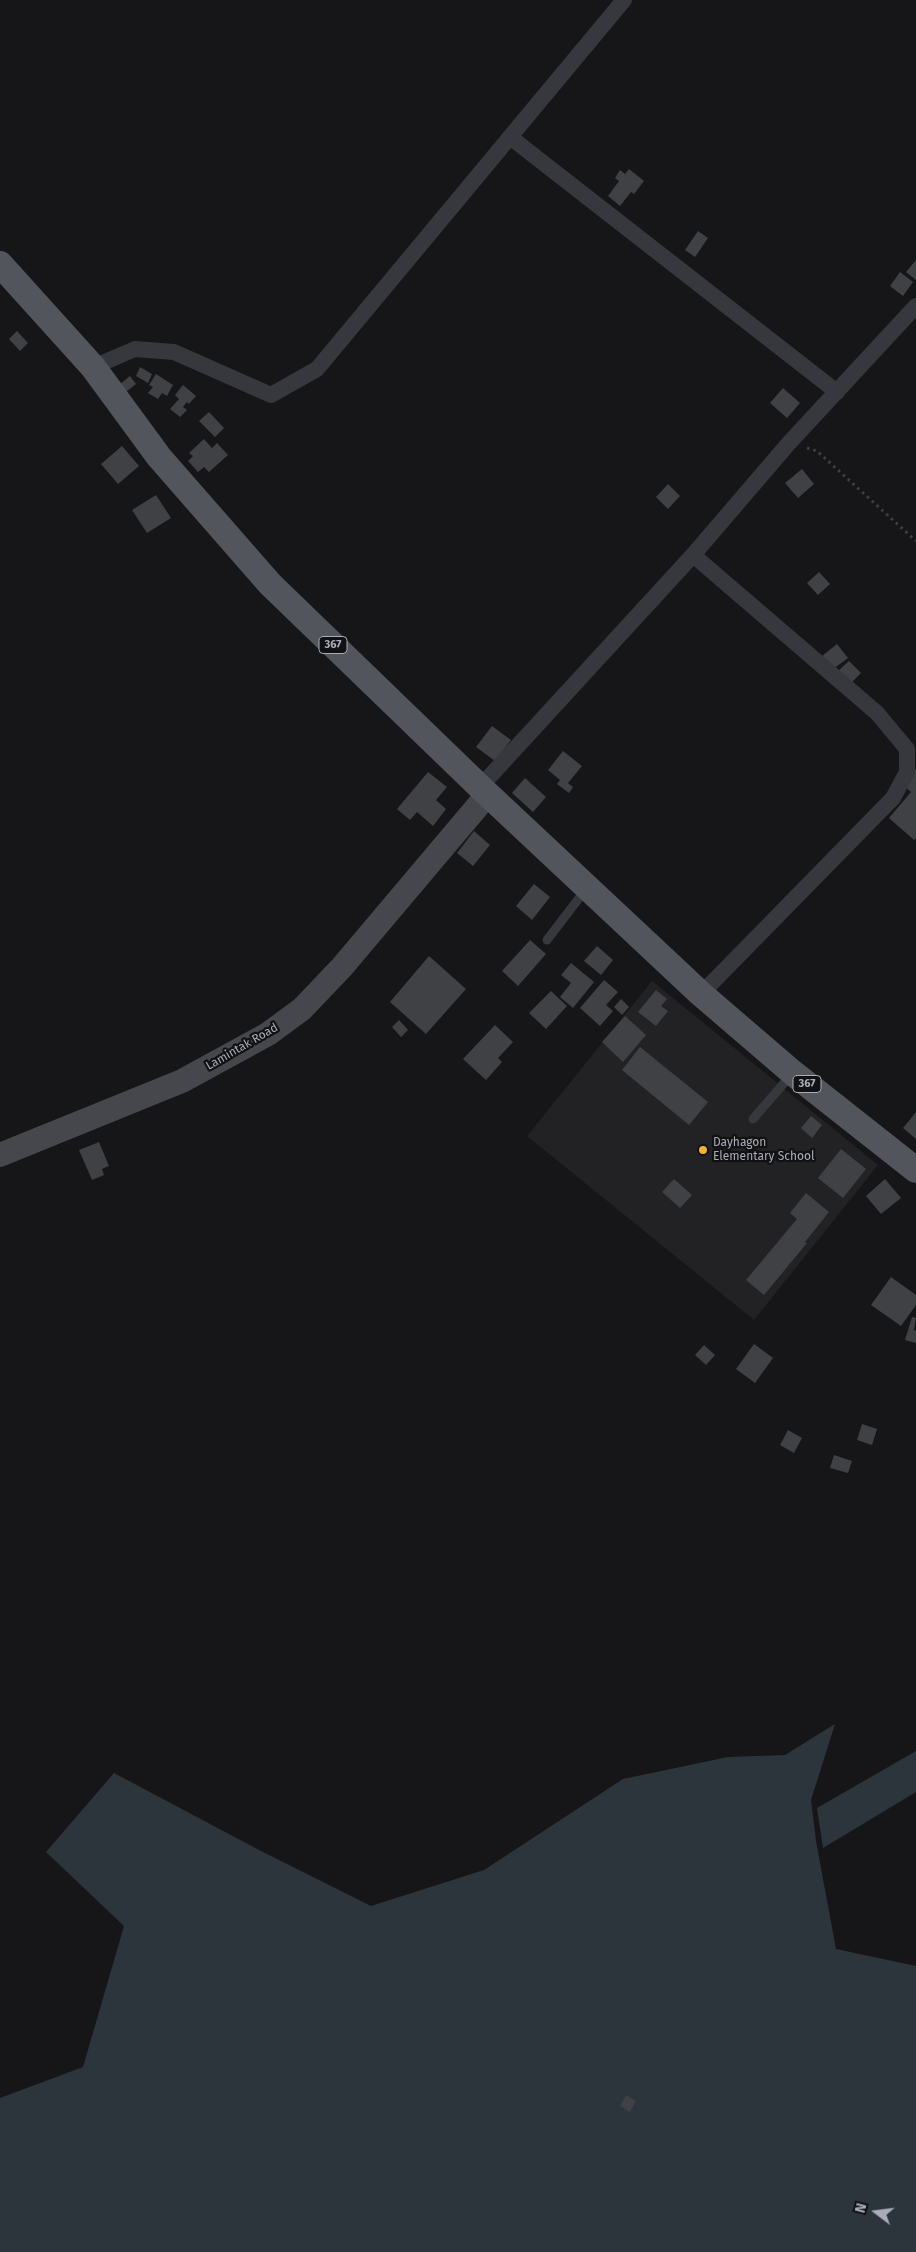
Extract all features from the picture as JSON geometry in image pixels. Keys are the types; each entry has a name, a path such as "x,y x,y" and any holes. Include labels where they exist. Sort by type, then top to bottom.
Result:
{"main road":[{"name":"367","path":"0,264 93,367 158,457 270,584 484,790 701,994 793,1073 916,1170"},
{"name":"Lamintak Road","path":"0,1155 182,1081 268,1034 302,1009 342,967 484,790"}],"street":[{"path":"93,367 135,349 174,352 271,395 317,369 624,0"},
{"path":"510,137 837,392"},
{"path":"484,790 693,555 789,443 916,306"},
{"path":"693,555 877,713 907,749 907,772 893,798 701,994"}],"lane":[{"path":"547,940 587,887"},
{"path":"753,1119 793,1073"}],"path":[{"path":"789,443 817,451 916,541"}],"shaded area":[{"name":"Dayhagon Elementary School","path":"652,981 878,1165 754,1320 527,1136"},
{"path":"835,1724 811,1800 816,1841 836,1949 916,1966 916,2252 0,2252 0,2098 83,2067 124,1926 46,1852 114,1773 261,1851 371,1906 484,1870 623,1779 728,1757 785,1755"},
{"path":"916,1751 916,1792 823,1848 817,1808"}],"building":[{"path":"629,169 644,181 634,194 631,192 620,206 608,196 619,181 615,178 620,170 625,174"},
{"path":"698,231 708,238 695,257 685,250"},
{"path":"916,260 916,280 906,272"},
{"path":"900,272 913,282 903,296 890,286"},
{"path":"17,331 28,343 20,351 9,339"},
{"path":"140,367 152,374 148,383 136,376"},
{"path":"156,374 173,385 167,396 162,393 158,399 148,393 153,387 149,385"},
{"path":"130,376 136,384 126,392 120,384"},
{"path":"183,385 196,396 189,404 187,402 183,407 187,410 180,417 170,409 179,399 175,395"},
{"path":"783,388 800,403 787,418 770,403"},
{"path":"209,412 224,428 215,437 199,421"},
{"path":"204,439 212,448 217,443 228,455 209,472 204,467 198,472 188,461 193,456 189,453"},
{"path":"122,446 139,466 118,484 101,464"},
{"path":"802,469 814,484 798,498 785,483"},
{"path":"668,484 680,496 668,509 656,497"},
{"path":"156,495 171,518 147,533 132,510"},
{"path":"819,572 830,584 818,595 807,583"},
{"path":"837,644 848,658 833,669 822,656"},
{"path":"849,661 861,673 849,685 837,672"},
{"path":"492,726 511,740 495,761 476,747"},
{"path":"563,751 582,766 568,783 573,787 569,793 557,784 560,780 548,770"},
{"path":"916,769 916,838 914,840 889,818 911,792 903,785"},
{"path":"428,772 447,787 436,800 446,809 433,826 417,812 410,820 397,809"},
{"path":"525,778 546,797 533,812 512,793"},
{"path":"474,831 490,845 473,866 457,853"},
{"path":"534,884 550,897 532,920 516,906"},
{"path":"530,940 546,954 518,986 502,971"},
{"path":"597,946 613,960 601,975 584,961"},
{"path":"429,956 466,989 426,1034 390,1002"},
{"path":"571,963 594,982 573,1008 560,997 571,983 561,975"},
{"path":"604,980 618,992 606,1005 613,1011 600,1026 580,1008"},
{"path":"656,990 667,999 661,1006 668,1011 656,1026 638,1012"},
{"path":"551,991 567,1006 546,1029 529,1013"},
{"path":"621,999 629,1007 622,1015 614,1007"},
{"path":"625,1016 646,1035 623,1062 602,1042"},
{"path":"399,1020 408,1030 401,1037 392,1027"},
{"path":"495,1025 513,1042 498,1058 502,1062 486,1080 463,1059"},
{"path":"640,1047 708,1102 689,1125 622,1070"},
{"path":"916,1112 916,1139 903,1128"},
{"path":"811,1116 822,1125 812,1138 801,1128"},
{"path":"99,1142 109,1166 102,1169 104,1175 92,1180 79,1150"},
{"path":"841,1149 866,1169 843,1198 818,1178"},
{"path":"674,1179 692,1195 680,1208 662,1192"},
{"path":"885,1179 901,1198 881,1214 866,1196"},
{"path":"806,1193 829,1212 805,1242 807,1243 764,1295 746,1280 797,1219 790,1213"},
{"path":"891,1277 916,1295 916,1305 901,1326 871,1305"},
{"path":"912,1317 916,1318 914,1330 916,1331 916,1343 905,1340"},
{"path":"754,1344 773,1358 755,1383 736,1369"},
{"path":"704,1345 715,1355 706,1365 695,1355"},
{"path":"862,1424 877,1429 872,1445 857,1440"},
{"path":"788,1430 802,1438 794,1453 780,1445"},
{"path":"834,1455 852,1461 848,1473 830,1468"},
{"path":"626,2095 636,2101 630,2112 620,2106"}],"place":[{"name":"Dayhagon Elementary School","path":"703,1150"}]}
